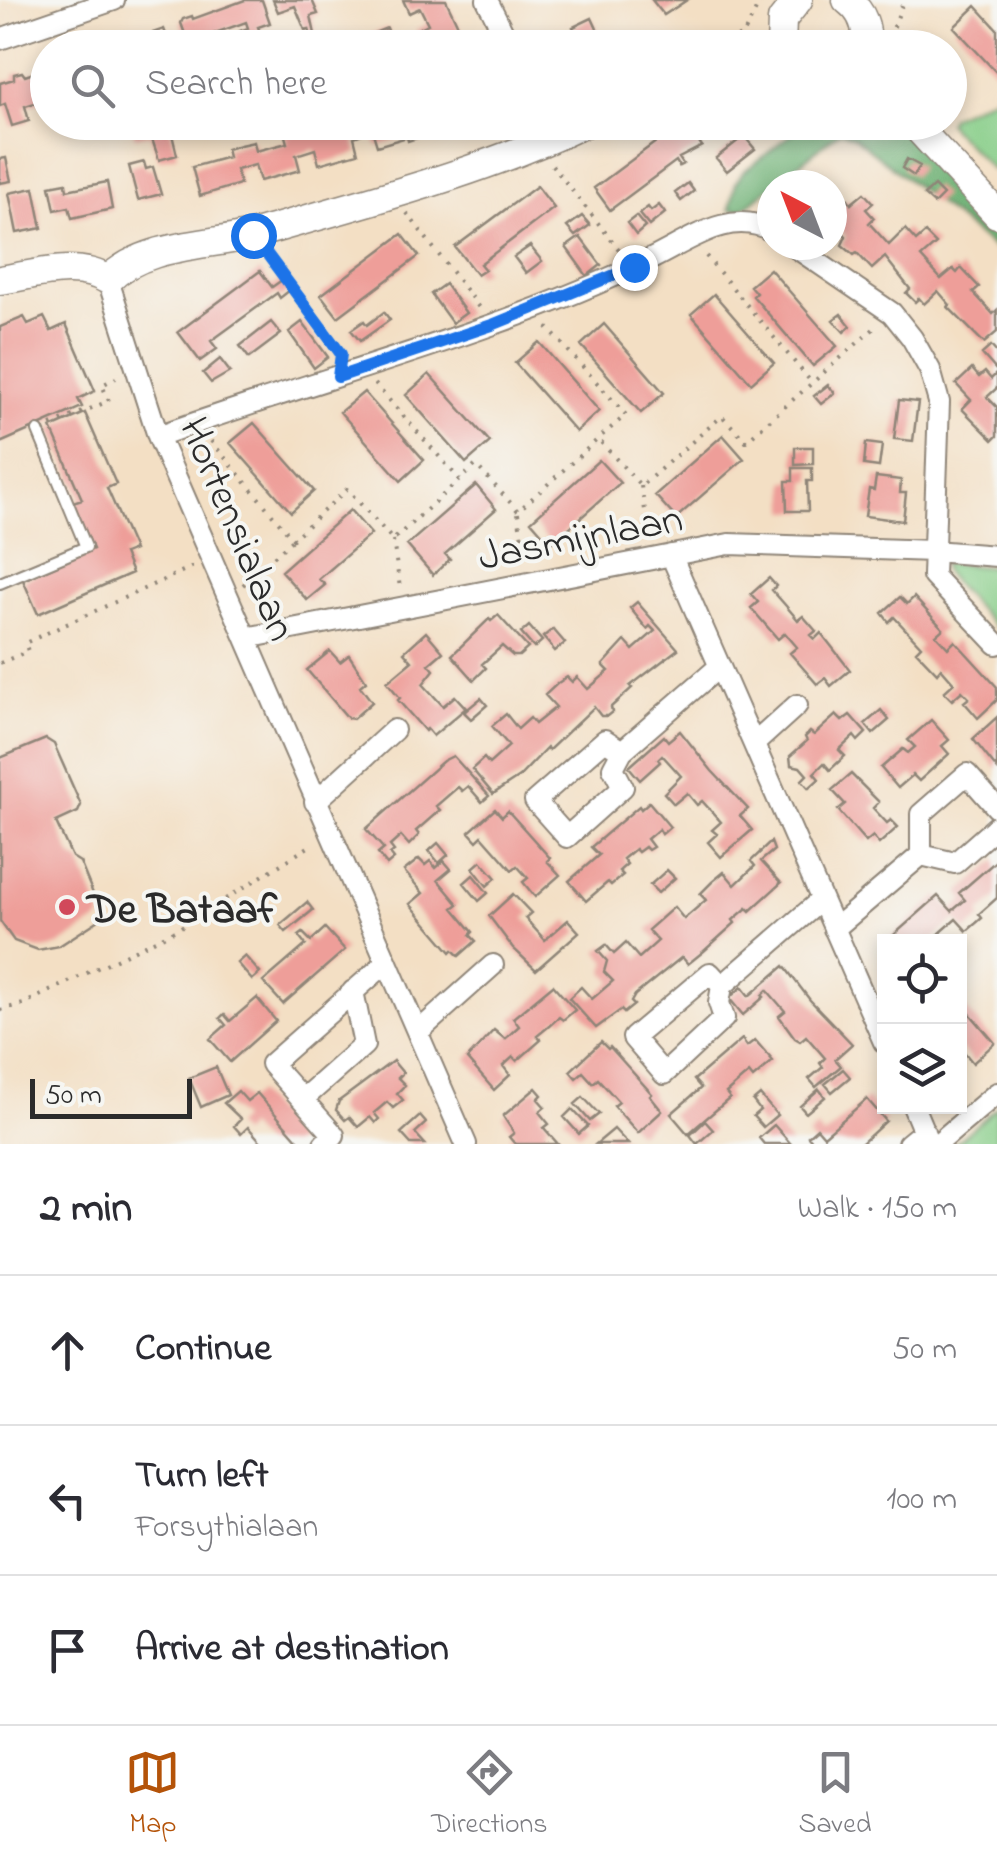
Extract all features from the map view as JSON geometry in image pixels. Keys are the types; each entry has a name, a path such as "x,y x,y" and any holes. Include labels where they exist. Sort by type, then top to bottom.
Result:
{"street":[{"path":"0,40 114,0"},
{"path":"487,0 502,30"},
{"path":"780,30 782,20 798,0"},
{"path":"853,1 866,30"},
{"path":"0,280 79,268 95,271 108,280 135,258 253,235 392,194 535,140"},
{"path":"929,140 997,214"},
{"path":"158,436 532,310 634,267 717,225 747,221 757,225"},
{"path":"814,260 892,313 930,370 939,402 934,576 997,644"},
{"name":"Hortensialaan","path":"108,280 158,436 466,1144"},
{"name":"Jasmijnlaan","path":"246,638 729,544 997,556"},
{"path":"662,557 720,666 877,1026"},
{"path":"622,751 605,740 536,801 567,837 623,787 613,768 622,751 720,666"},
{"path":"754,744 797,705"},
{"path":"316,802 394,730"},
{"path":"834,929 920,855 921,814 966,774 997,808"},
{"path":"920,855 955,863 997,826"},
{"path":"722,986 710,972 632,1038 664,1074 724,1018 719,1003 722,986 821,900"},
{"path":"324,1144 334,1134 271,1064 387,962"},
{"path":"418,1032 493,965"},
{"path":"303,1099 364,1045 353,992"},
{"path":"916,1114 925,1141 997,1092"}],"lane":[{"path":"0,584 86,547 38,430"}],"path":[{"path":"746,30 761,0"},
{"path":"897,0 902,6"},
{"path":"893,30 902,6 910,0"},
{"path":"551,140 634,267"},
{"path":"392,194 492,325"},
{"path":"253,235 341,354 338,377"},
{"path":"692,239 812,382"},
{"path":"518,511 626,415 532,310"},
{"path":"641,486 722,416 746,442 892,313"},
{"path":"38,430 108,401 102,385 137,369"},
{"path":"362,370 460,480"},
{"path":"194,422 293,539"},
{"path":"598,440 641,486 662,557"},
{"path":"393,540 476,465 518,511 530,582"},
{"path":"228,599 347,490 393,540 404,607"},
{"path":"0,664 28,651 25,643 211,559"},
{"path":"0,1010 23,1004 176,930 330,834"}],"green space":[{"path":"997,95 997,166 992,170 963,140 967,140 967,109"},
{"path":"784,140 829,140 792,170 757,170 757,198 742,210 730,209 736,182"},
{"path":"858,140 910,140 997,235 997,251"},
{"path":"943,563 997,568 997,630 944,572"},
{"path":"997,1107 997,1144 954,1144"}],"building":[{"path":"245,0 262,0 270,23 258,27 259,30 243,30 248,28 246,22 223,30 184,30 183,19"},
{"path":"273,0 312,0 318,14 311,16 314,30 305,30 295,6 278,12"},
{"path":"403,0 446,0 460,30 416,30 428,24 420,8 409,13"},
{"path":"652,0 687,0 664,15"},
{"path":"976,6 997,29 997,73 967,41 967,30 954,27"},
{"path":"592,18 598,30 575,30 573,27"},
{"path":"22,72 25,76 30,74 30,104 25,106 29,121 12,126 5,104 0,106 0,83 14,79 14,74"},
{"path":"152,140 173,140 177,155 159,160"},
{"path":"286,140 355,140 358,153 319,164 315,149 296,155 300,170 260,181 255,165 236,170 240,184 200,196 192,167 228,157 226,149 240,145 254,142 256,151 287,143"},
{"path":"375,140 397,140 377,146"},
{"path":"659,140 698,140 702,146 679,158 683,164 679,166 676,161 610,210 594,188"},
{"path":"739,140 747,140 755,149 727,171 716,158"},
{"path":"6,158 11,181 0,183 0,159"},
{"path":"907,159 920,166 914,176 902,168"},
{"path":"144,162 146,169 153,167 161,194 138,200 129,166"},
{"path":"107,182 112,209 72,218 69,207 55,210 50,186 66,183 67,190"},
{"path":"688,183 694,191 681,201 675,193"},
{"path":"537,186 554,208 480,264 485,270 477,275 455,247"},
{"path":"934,186 943,195 934,204 924,195"},
{"path":"34,188 42,228 17,233 9,193"},
{"path":"864,193 873,203 866,209 874,218 869,223 889,245 905,229 916,241 925,233 936,244 921,257 941,279 961,268 979,287 973,292 993,314 997,310 997,332 984,343 948,307 938,291 924,304 919,298 915,302 906,293 910,289 885,257 872,269 857,253 847,249 848,199 851,204"},
{"path":"659,205 665,213 649,226 639,214"},
{"path":"582,216 590,225 575,236 567,227"},
{"path":"636,216 645,227 636,235 627,223"},
{"path":"402,234 419,256 338,317 321,295"},
{"path":"580,237 601,265 587,276 566,247"},
{"path":"530,246 542,261 526,273 514,257"},
{"path":"770,269 837,346 813,366 753,296 756,293 750,286"},
{"path":"260,271 272,287 282,280 290,290 280,298 277,293 211,341 217,349 200,361 178,332"},
{"path":"445,284 466,313 452,323 431,294"},
{"path":"714,294 774,363 751,383 691,314"},
{"path":"384,312 390,320 360,341 351,330 364,321 367,325"},
{"path":"841,314 851,326 844,332 833,320"},
{"path":"24,317 28,324 44,317 51,331 66,324 95,391 78,399 82,407 0,443 0,327"},
{"path":"271,322 281,334 249,358 240,346"},
{"path":"302,322 328,357 314,368 289,332"},
{"path":"604,324 664,393 641,413 581,345"},
{"path":"539,342 599,411 576,432 515,363"},
{"path":"991,346 997,353 997,371 982,354"},
{"path":"220,359 230,372 211,383 203,373"},
{"path":"972,369 979,377 985,372 991,379 997,373 997,388 987,397 997,407 997,436 993,440 962,409 971,400 956,384"},
{"path":"429,374 490,442 466,463 406,395"},
{"path":"828,385 835,393 821,404 814,396"},
{"path":"364,392 424,460 401,481 340,412"},
{"path":"899,400 918,402 913,441 894,439"},
{"path":"85,413 116,484 107,488 134,550 124,554 132,573 38,614 23,580 93,549 73,502 82,499 51,428"},
{"path":"254,423 314,491 291,512 230,443"},
{"path":"723,435 744,459 676,518 655,495"},
{"path":"866,443 882,445 879,467 864,465"},
{"path":"795,447 813,447 813,464 795,465"},
{"path":"599,460 620,483 551,544 531,521"},
{"path":"793,468 812,468 812,481 807,481 808,511 787,511 786,481 793,481"},
{"path":"876,477 901,480 900,493 906,493 903,521 865,516 869,489 874,490"},
{"path":"476,485 496,509 445,554 450,559 433,575 407,545"},
{"path":"350,510 371,534 319,579 325,585 307,600 281,571"},
{"path":"769,578 776,586 772,590 798,620 803,616 816,631 811,635 815,639 821,633 850,670 831,686 825,678 817,684 790,653 797,647 785,633 778,639 751,608 758,602 751,594"},
{"path":"900,597 907,604 914,597 943,629 936,635 948,648 955,641 997,687 997,700 978,718 964,702 969,698 962,691 952,700 944,692 954,683 941,668 937,673 916,651 921,646 894,617 889,622 882,613"},
{"path":"637,602 678,649 630,686 607,716 601,716 594,707 519,777 493,794 472,769 484,758 489,764 509,746 492,726 506,714 518,729 530,718 535,724 556,707 545,695 567,677 572,682 577,677 588,689 609,671 603,665 625,641 633,650 655,631 650,626 647,629 630,608"},
{"path":"498,615 528,648 513,656 502,646 482,664 486,668 474,680 452,655"},
{"path":"529,626 542,641 534,648 521,633"},
{"path":"553,629 565,643 555,651 543,637"},
{"path":"426,632 443,652 429,664 434,670 423,684 443,706 455,696 466,708 433,736 398,700 387,682 412,661 404,652"},
{"path":"330,651 340,662 349,655 366,681 360,686 372,702 353,719 307,670"},
{"path":"481,698 487,705 471,719 464,712"},
{"path":"881,710 889,720 873,734 865,724"},
{"path":"836,715 842,721 850,715 866,733 858,741 854,736 839,750 845,756 830,770 824,763 814,773 819,779 809,788 802,780 807,775 800,767 791,765 790,756 807,741 805,737 810,732 814,735"},
{"path":"997,717 997,769 973,739"},
{"path":"931,720 949,740 942,746 949,754 919,781 913,775 898,788 881,768 903,749 908,753 915,747 908,740"},
{"path":"680,731 748,809 740,816 752,830 721,857 708,842 717,834 712,830 721,822 702,801 697,805 687,793 674,804 664,793 681,776 662,755 660,762 640,780 629,767 664,736 668,741"},
{"path":"46,739 54,744 81,805 78,812 56,822 72,857 80,862 101,913 99,920 59,946 38,950 14,941 0,921 0,758"},
{"path":"453,756 489,796 482,802 468,786 462,791 458,787 436,806 440,810 416,831 419,835 409,845 401,836 390,846 394,859 387,865 378,854 384,849 366,829"},
{"path":"851,774 879,802 873,808 887,823 891,820 898,827 879,844 873,836 866,842 838,810 845,804 832,790"},
{"path":"649,802 670,827 662,834 659,829 647,839 653,847 638,852 635,849 623,859 627,864 619,871 623,875 586,901 569,881 599,855 591,847"},
{"path":"495,809 502,817 508,811 560,875 535,897 523,882 528,878 517,866 512,870 482,836 477,841 469,832"},
{"path":"771,842 774,850 761,861 781,883 750,911 747,908 733,920 735,923 688,964 682,957 635,995 631,1002 634,1005 596,1028 569,998 581,987 592,999 613,981 604,972 607,961 598,951 606,945 614,954 626,943 639,958 658,941 648,930 674,907 684,919 706,900 700,894 724,872 735,885 755,866 751,861"},
{"path":"438,843 448,855 439,863 429,851"},
{"path":"419,859 425,865 430,861 436,868 444,861 451,869 438,880 458,904 453,908 476,941 459,956 451,952 410,904 423,893 404,871"},
{"path":"997,860 997,898 967,931 956,919 939,934 895,934 938,896 952,911 965,900 959,893"},
{"path":"481,861 496,878 487,886 473,868"},
{"path":"667,870 675,878 658,893 650,885"},
{"path":"473,875 488,893 479,901 464,883"},
{"path":"513,894 531,913 525,918 545,940 568,920 579,932 536,970 489,916"},
{"path":"307,902 313,910 286,932 280,925"},
{"path":"325,928 345,950 283,1004 263,982 306,945 299,936 303,933 311,941"},
{"path":"245,956 260,973 252,980 237,963"},
{"path":"784,966 852,1044 835,1059 841,1066 816,1087 809,1079 823,1067 820,1063 825,1058 806,1036 800,1041 795,1038 779,1016 785,1011 767,990 743,1015 729,998 742,987 749,996"},
{"path":"553,985 575,1010 563,1020 559,1017 537,1036 541,1040 517,1061 513,1057 503,1066 510,1075 494,1090 467,1059 494,1030 505,1039 519,1026 513,1018"},
{"path":"257,998 276,1021 230,1062 210,1039 226,1025 220,1018 224,1014 230,1021"},
{"path":"967,1010 995,1043 973,1063 967,1056"},
{"path":"742,1039 747,1046 755,1040 773,1061 753,1078 749,1073 726,1093 730,1098 688,1134 671,1114 701,1088 694,1080"},
{"path":"601,1042 652,1094 662,1111 638,1133 614,1106 619,1102 598,1079 593,1083 583,1072 576,1078 570,1071"},
{"path":"393,1061 403,1073 398,1078 405,1085 397,1093 403,1100 393,1108 387,1102 374,1113 379,1119 375,1123 370,1117 358,1127 349,1117 345,1120 336,1110 339,1101"},
{"path":"216,1067 228,1095 201,1107 189,1078"},
{"path":"843,1069 850,1077 832,1092 825,1084"},
{"path":"536,1088 545,1107 539,1112 549,1124 544,1128 558,1144 515,1144 509,1137 514,1133 503,1116"},
{"path":"819,1089 825,1097 806,1113 800,1106"},
{"path":"238,1091 247,1101 257,1093 298,1140 293,1144 263,1144 248,1127 241,1134 234,1126 241,1119 224,1103"},
{"path":"760,1095 777,1115 763,1127 753,1116 760,1110 753,1101"},
{"path":"583,1097 599,1114 590,1121 575,1104"},
{"path":"867,1099 886,1121 861,1144 815,1144 808,1136 817,1128 824,1136"},
{"path":"572,1109 588,1126 579,1134 564,1117"},
{"path":"420,1116 426,1123 415,1133 425,1144 411,1144 401,1133"},
{"path":"705,1121 713,1130 697,1144 690,1135"},
{"path":"774,1125 791,1144 764,1144 759,1138"},
{"path":"614,1129 628,1144 596,1144"}],"place":[{"name":"De Bataaf","path":"67,907"}],"route":[{"path":"253,235 341,354 338,377 492,325 634,267"}]}
